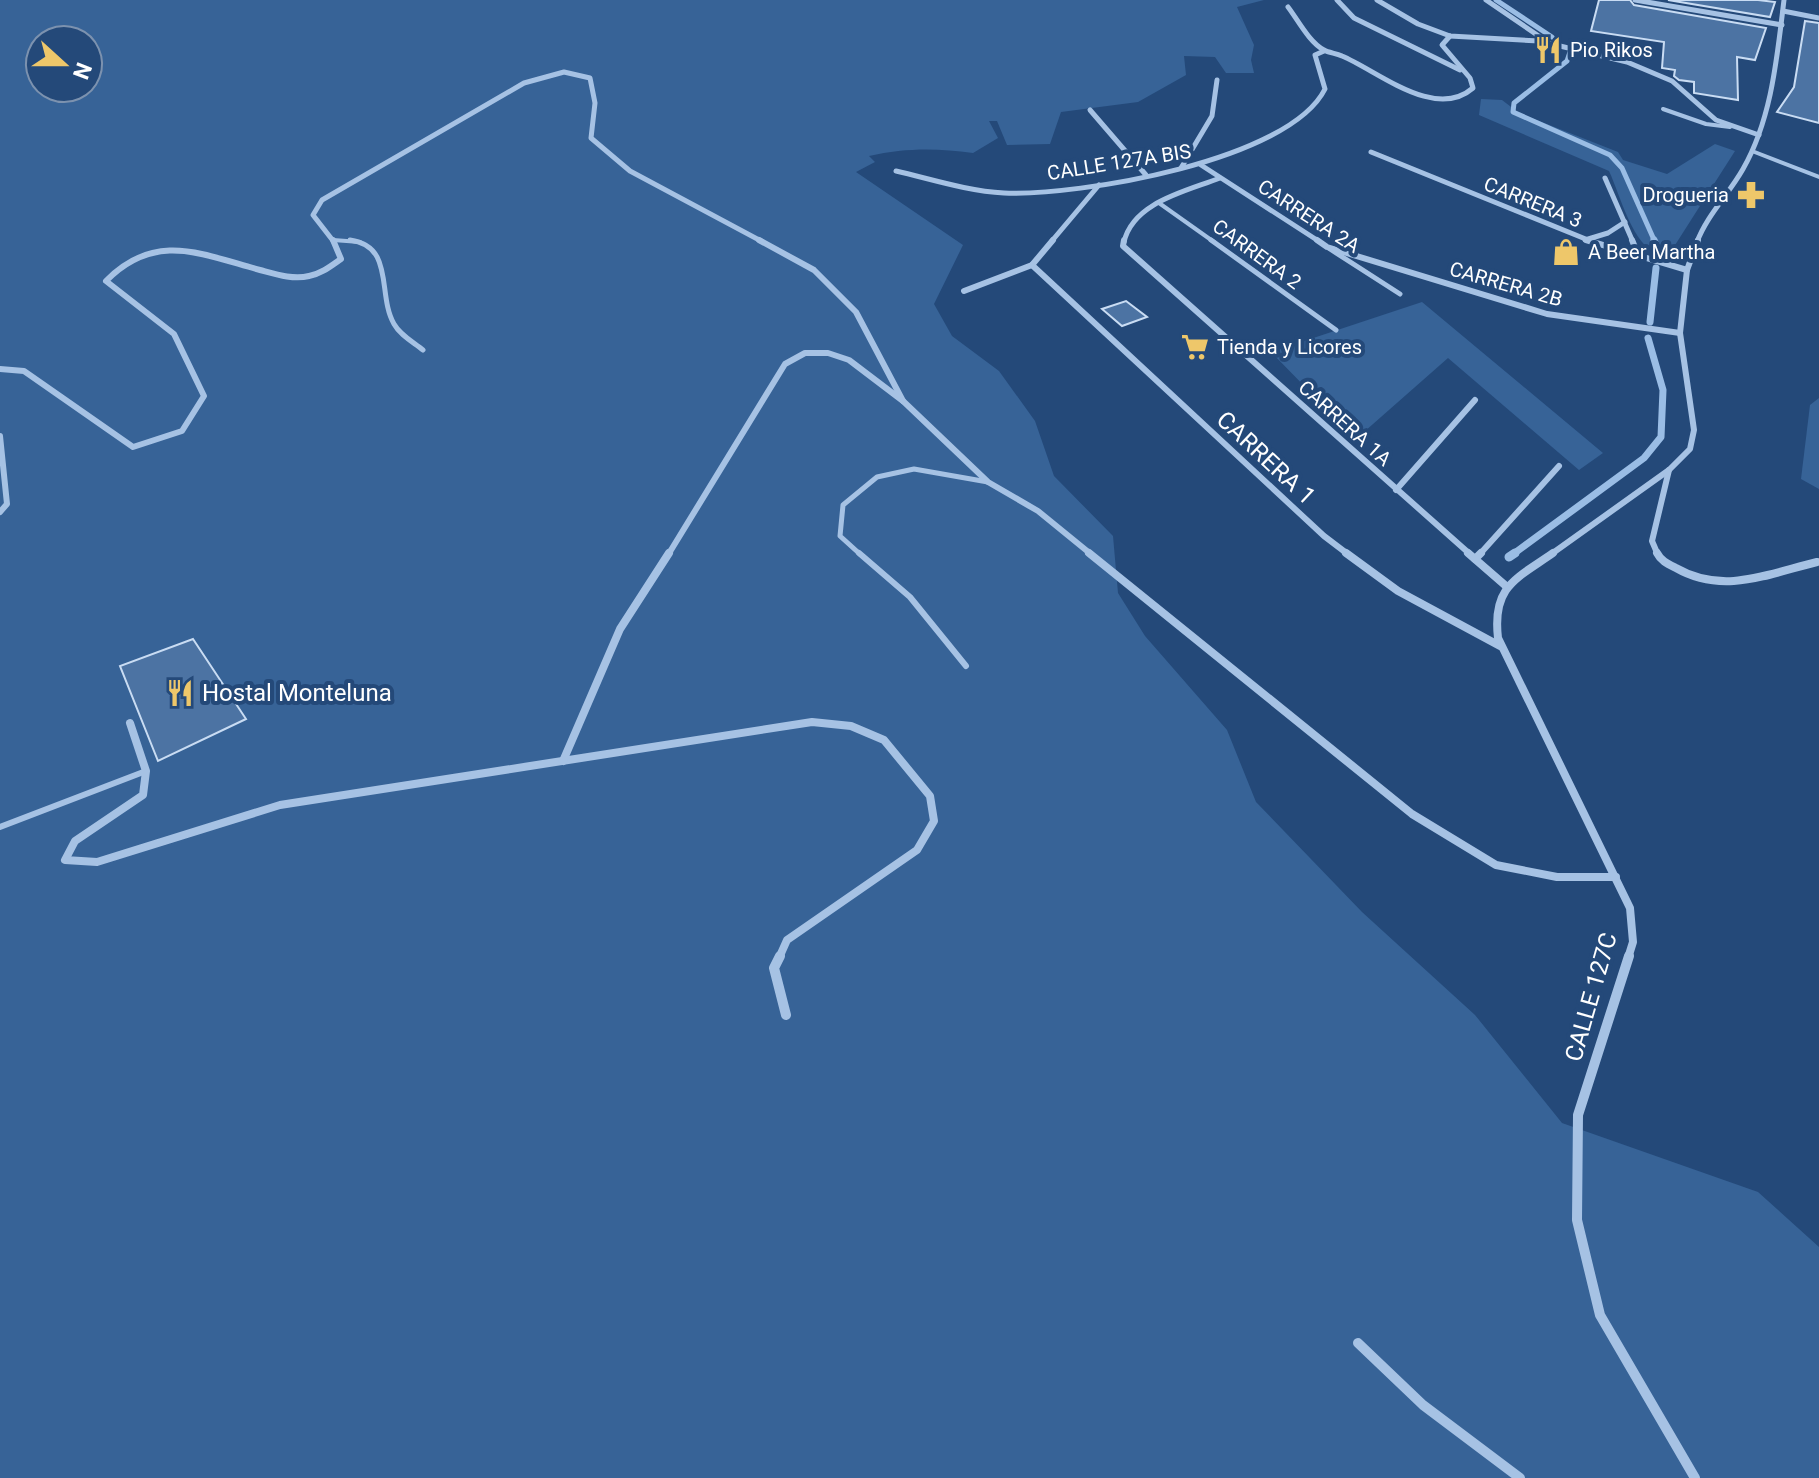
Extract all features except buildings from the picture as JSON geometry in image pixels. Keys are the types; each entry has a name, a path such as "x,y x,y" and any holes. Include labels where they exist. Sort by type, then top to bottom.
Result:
{"street":[{"path":"1337,0 1354,18 1461,70"},
{"path":"1377,0 1418,24 1450,36 1550,43 1650,70 1672,81 1716,120 1759,135"},
{"path":"1486,0 1550,43"},
{"path":"1635,0 1782,25"},
{"path":"1506,586 1669,470 1690,449 1694,430 1680,333 1687,270 1701,232 1759,135 1776,66 1784,0"},
{"path":"1288,7 1324,51 1344,57 1388,82 1439,99 1456,100 1469,94 1473,88 1470,78 1442,45 1450,36"},
{"path":"1783,11 1819,18"},
{"name":"CALLE 127A BIS","path":"896,171 981,191 1007,193 1099,185 1201,165 1287,127 1318,103 1325,89 1315,55 1324,51"},
{"path":"0,369 24,371 133,447 182,431 204,396 174,334 106,281 117,264 171,248 298,278 324,271 341,259 333,240 313,215 322,200 524,83 564,72 590,78 595,103 591,138 630,171 814,270 856,312 903,401"},
{"path":"1181,169 1199,144 1219,103 1217,80"},
{"path":"1090,110 1146,175"},
{"name":"CARRERA 3","path":"1371,152 1584,240 1687,270"},
{"name":"CARRERA 2A","path":"1201,165 1327,247"},
{"path":"1159,203 1220,178"},
{"path":"1605,178 1639,257"},
{"path":"964,291 1032,265 1099,185"},
{"name":"CARRERA 1A","path":"1159,203 1140,214 1128,228 1123,246 1128,252 1506,586"},
{"path":"1584,240 1608,233 1625,222"},
{"name":"CARRERA 2B","path":"1327,247 1547,314 1680,333"},
{"name":"CARRERA 1","path":"1032,265 1324,536 1398,591 1500,646"},
{"path":"563,761 620,629 721,472 785,364 805,353 828,353 849,360 903,401 988,482 1038,511 1412,814 1496,865 1557,877 1616,877"},
{"path":"1396,490 1475,400"},
{"path":"0,436 7,504 0,512"},
{"path":"1475,559 1559,466"},
{"path":"1669,470 1652,541 1660,559 1696,580 1734,583 1818,562"},
{"name":"CALLE 127C","path":"1506,586 1497,605 1495,623 1500,646 1630,908 1633,942 1578,1115 1577,1220 1600,1315 1695,1478"},
{"path":"130,723 146,771 143,795 75,841 65,860 97,862 280,805 812,722 851,726 884,740 930,796 934,821 917,850 787,940 774,968 786,1015"},
{"path":"1358,1343 1423,1405 1520,1478"}],"lane":[{"path":"1663,109 1706,124 1730,127"},
{"path":"1752,151 1819,177"},
{"name":"CARRERA 2","path":"1159,203 1336,330"},
{"path":"333,240 365,244 380,256 384,266 385,301 395,327 423,350"},
{"name":"CARRERA 2A","path":"1327,247 1400,294"},
{"path":"966,666 910,597 840,536 843,505 877,477 914,469 988,482"},
{"path":"0,827 146,771"}],"shaded area":[{"path":"0,0 1264,0 1237,7 1254,45 1251,60 1254,73 1226,73 1215,57 1184,56 1186,75 1138,102 1061,112 1050,144 1007,145 997,121 989,121 998,138 973,153 921,150 882,153 869,156 875,162 856,172 963,245 934,304 952,336 999,371 1035,421 1054,476 1113,536 1118,593 1145,636 1227,730 1256,802 1362,912 1475,1015 1562,1123 1758,1192 1819,1247 1819,1478 0,1478"},
{"path":"1481,99 1502,100 1519,113 1618,152 1623,160 1667,174 1715,144 1735,151 1670,253 1660,256 1642,242 1635,231 1609,171 1479,115"},
{"path":"1422,302 1603,453 1579,470 1448,358 1356,439 1271,352"},
{"path":"1819,398 1819,489 1801,479 1810,405"}],"waterway":[{"path":"1496,0 1552,37"},
{"path":"1570,52 1567,61 1514,103 1513,112 1610,155 1622,168 1655,242"},
{"path":"1654,240 1658,249"},
{"path":"1650,322 1656,268"},
{"path":"1512,555 1644,458 1661,437 1663,390 1648,338"}],"place":[{"name":"Pio Rikos","path":"1548,50"},
{"name":"Drogueria","path":"1751,195"},
{"name":"A Beer Martha","path":"1566,252"},
{"name":"Tienda y Licores","path":"1195,347"},
{"name":"Hostal Monteluna","path":"180,693"}]}
